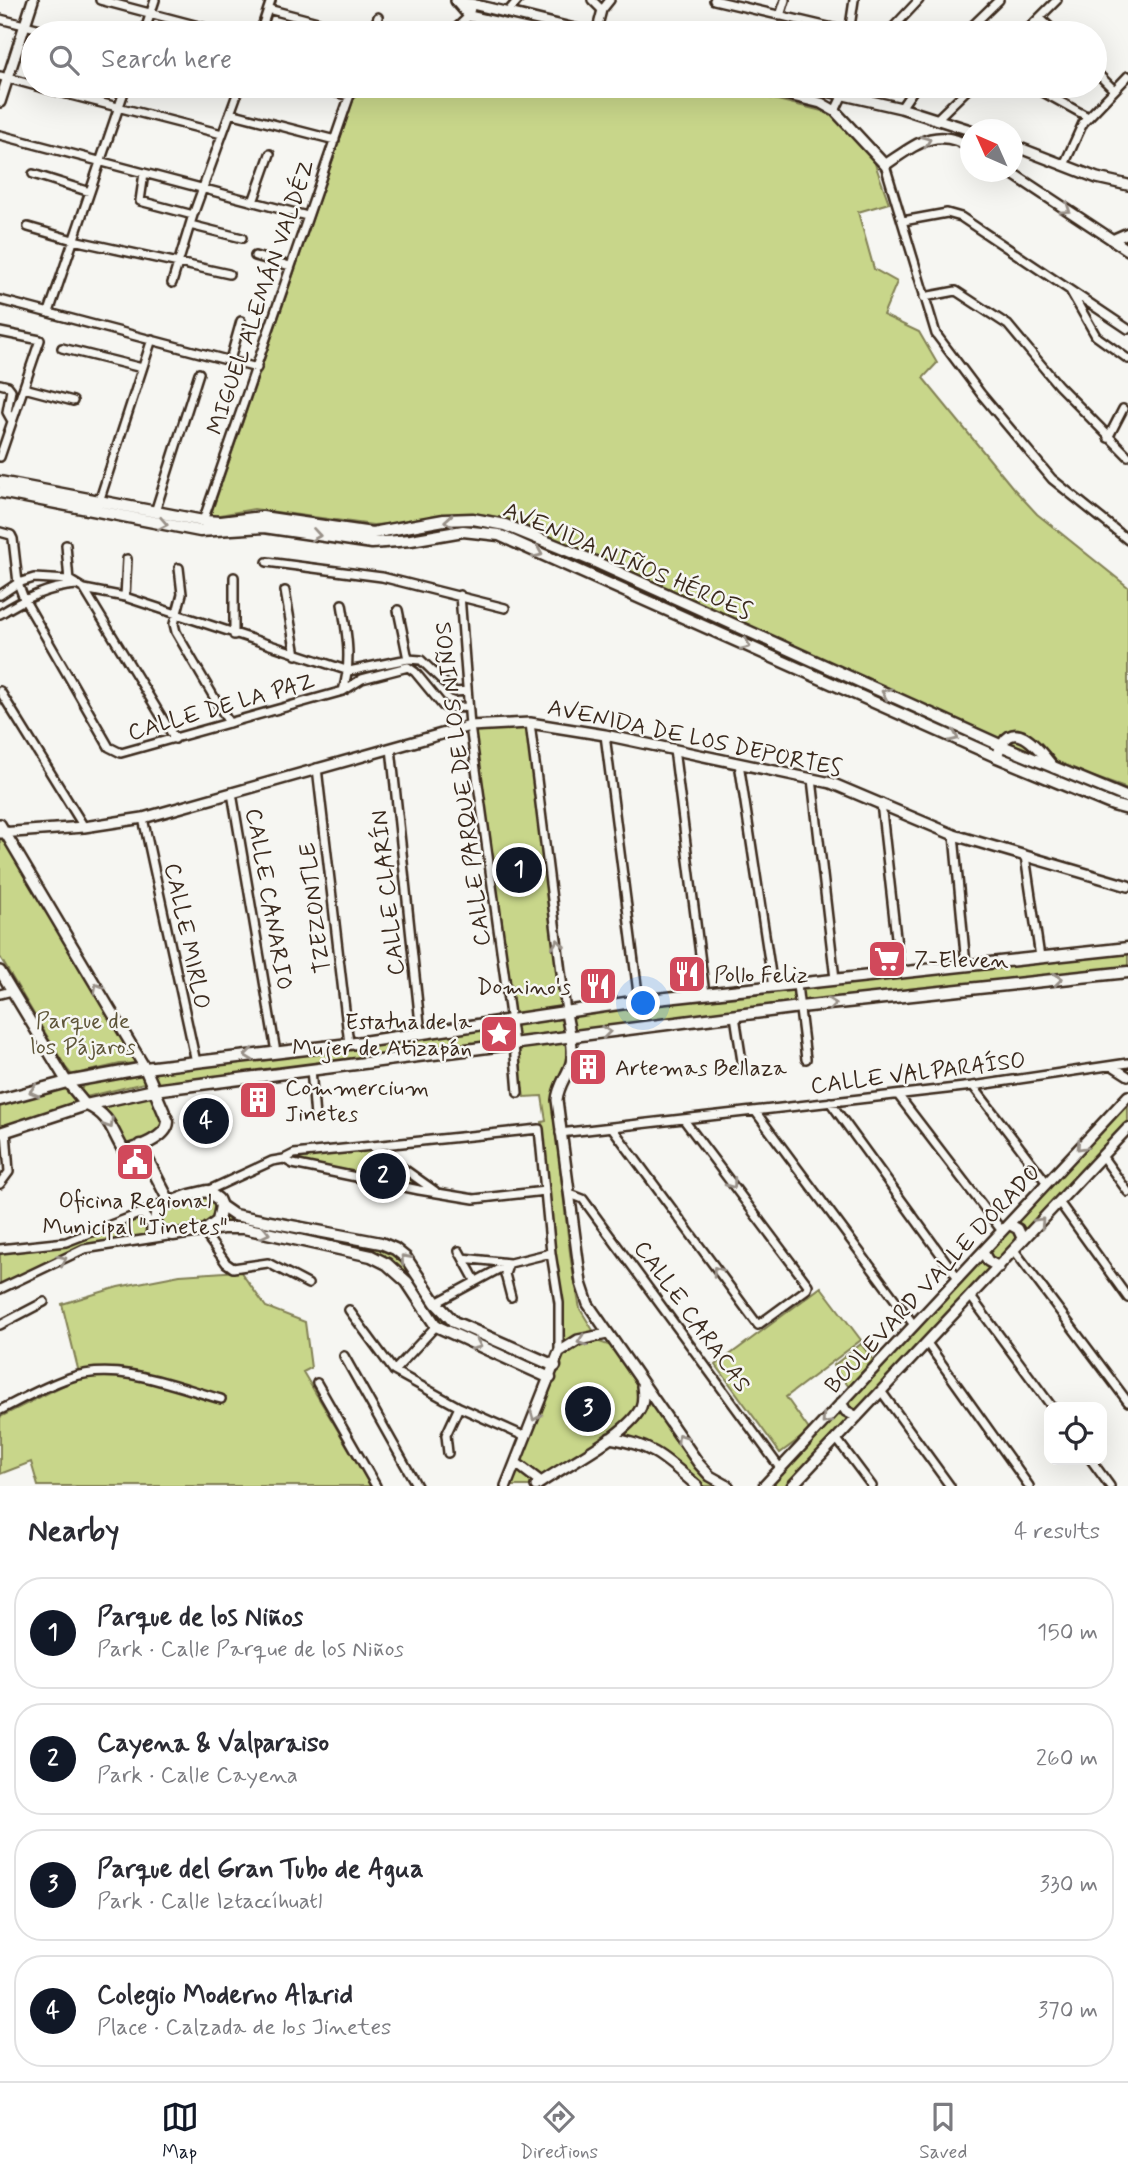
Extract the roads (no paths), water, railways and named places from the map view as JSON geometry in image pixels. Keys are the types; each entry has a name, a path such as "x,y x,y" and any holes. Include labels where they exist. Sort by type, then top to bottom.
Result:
{"main road":[{"name":"AVENIDA NIÑOS HÉROES","path":"0,482 200,531 264,527 372,543 411,540 463,531 499,535 997,757 1128,809"},
{"name":"AVENIDA NIÑOS HÉROES","path":"0,492 98,507 155,512 203,521 222,522 262,517 372,533 443,520 473,519 505,525 591,560 1000,746 1128,798"},
{"path":"0,1100 67,1082 145,1068 349,1044 639,1001 1128,947"},
{"path":"3,1132 86,1105 153,1090 800,1007 1128,972"},
{"path":"86,1105 99,1110 109,1120 124,1151 163,1133 168,1122 145,1068"},
{"path":"140,1145 169,1202"},
{"path":"203,1231 221,1216 218,1199 207,1191 157,1207 155,1222 163,1233 173,1235 244,1228 371,1256 395,1270 436,1326 550,1378"},
{"path":"221,1206 234,1215 381,1243 401,1253 436,1303 454,1321 555,1366"},
{"path":"416,1296 428,1289"}],"street":[{"path":"26,21 33,0"},
{"path":"100,0 178,21"},
{"path":"148,21 155,0"},
{"path":"264,21 271,0"},
{"path":"507,13 518,0"},
{"path":"592,0 603,10"},
{"path":"598,21 610,0"},
{"path":"714,0 736,3 801,21"},
{"path":"780,16 785,0"},
{"path":"851,21 854,0"},
{"path":"899,21 919,0"},
{"path":"977,21 999,0"},
{"path":"1037,21 1057,0"},
{"path":"456,1 541,21"},
{"path":"456,1 469,16 491,21"},
{"path":"464,21 469,16 472,4"},
{"path":"268,9 314,21"},
{"path":"376,21 378,17"},
{"path":"1040,18 1043,21"},
{"path":"0,19 21,24"},
{"path":"0,102 4,77 21,35"},
{"path":"1107,97 1128,76"},
{"path":"4,77 21,81"},
{"path":"1107,83 1114,90"},
{"path":"84,98 222,134"},
{"path":"49,312 121,98"},
{"path":"172,283 193,215 236,98"},
{"name":"MIGUEL ALEMÁN VALDÉZ","path":"203,521 349,98"},
{"path":"801,98 821,103 835,111 885,165 903,220 930,322 944,345 1043,469 1062,488 1128,540"},
{"path":"835,111 841,98"},
{"path":"869,98 960,126"},
{"path":"901,108 908,98"},
{"path":"938,118 959,98"},
{"path":"1054,98 1088,117"},
{"path":"1064,165 1077,131 1106,98"},
{"path":"230,113 335,140"},
{"path":"0,135 307,216"},
{"path":"885,165 914,146 934,137 953,138 960,142"},
{"path":"1023,149 1097,178 1128,185"},
{"path":"253,202 270,154"},
{"path":"144,173 140,201 193,215"},
{"path":"33,174 90,192"},
{"path":"1023,181 1128,250"},
{"path":"903,220 947,213 961,217 1128,329"},
{"path":"190,225 242,238"},
{"path":"28,227 73,240 229,274"},
{"path":"1112,240 1128,233"},
{"path":"255,256 290,265"},
{"path":"1069,289 1096,336 1128,359"},
{"path":"923,297 956,291 1008,325 1058,386 1128,456"},
{"path":"0,300 257,368"},
{"path":"230,360 241,321"},
{"path":"0,332 40,340 0,457"},
{"path":"98,507 152,340"},
{"path":"62,348 142,368"},
{"path":"155,512 200,373"},
{"path":"0,384 11,388 6,412 12,421"},
{"path":"24,388 73,401"},
{"path":"1108,438 1123,410"},
{"name":"CALLE DE LA PAZ","path":"0,533 11,535 13,539 18,583 24,599 109,747 121,753 344,691 349,671 348,638 342,604"},
{"path":"66,545 69,583"},
{"path":"125,597 127,559"},
{"path":"585,574 591,560"},
{"path":"267,562 382,577 505,608"},
{"path":"179,568 181,594 174,624 176,632 229,723"},
{"path":"233,577 234,635"},
{"path":"0,595 18,583 34,578 69,583 125,597 349,671 408,659 421,660 455,692 467,691"},
{"path":"0,614 24,599 69,583"},
{"path":"81,587 174,739"},
{"path":"285,591 296,655"},
{"name":"CALLE PARQUE DE LOS NIÑOS","path":"460,595 470,726 519,1093"},
{"path":"398,610 408,659"},
{"path":"344,691 362,679 408,667 443,706 468,707"},
{"path":"0,691 84,827"},
{"path":"530,723 570,1037 572,1062 558,1090 557,1100 581,1283 588,1304 607,1334 699,1464 722,1485"},
{"name":"AVENIDA DE LOS DEPORTES","path":"2,830 84,827 143,818 470,726 530,723 674,749 846,788 954,835 1128,886"},
{"path":"605,735 639,1001"},
{"path":"997,757 1000,746 1012,735 1021,735 1036,745 1054,768"},
{"name":"CALLE CLARÍN","path":"391,748 421,1033"},
{"path":"674,749 705,994"},
{"path":"739,763 773,987"},
{"name":"TZEZONTLE","path":"317,768 349,1044"},
{"path":"812,779 835,979"},
{"name":"CALLE CANARIO","path":"232,793 276,1052"},
{"path":"881,803 900,972"},
{"name":"CALLE MIRLO","path":"143,818 196,1062"},
{"path":"2,830 145,1068"},
{"path":"954,835 966,965"},
{"path":"1025,856 1040,957"},
{"path":"0,971 67,1082 86,1105"},
{"path":"797,985 806,1059"},
{"path":"0,994 12,990"},
{"path":"735,1016 743,1068"},
{"name":"CALLE VALPARAÍSO","path":"560,1133 973,1086 1128,1063"},
{"path":"1114,1066 1128,1076"},
{"path":"311,1069 315,1117"},
{"path":"973,1086 1047,1183"},
{"path":"898,1095 1005,1227 1017,1229 1024,1240"},
{"name":"BOULEVARD VALLE DORADO","path":"764,1486 1128,1096"},
{"path":"830,1102 958,1278"},
{"path":"755,1111 914,1325"},
{"path":"613,1129 757,1325 808,1287 684,1120"},
{"name":"BOULEVARD VALLE DORADO","path":"792,1486 1128,1128"},
{"path":"207,1191 272,1161 295,1154 539,1129 551,1253 559,1303 559,1352 506,1486"},
{"path":"0,1184 9,1172 3,1132"},
{"path":"373,1147 438,1194"},
{"path":"1102,1156 1128,1192"},
{"path":"284,1159 293,1164 474,1199 545,1192"},
{"name":"CALLE CARACAS","path":"569,1194 583,1199 780,1468"},
{"path":"1059,1202 1128,1298"},
{"path":"0,1249 66,1242 157,1207"},
{"path":"142,1214 149,1219 151,1225 149,1238"},
{"path":"203,1231 233,1268 268,1263 308,1284"},
{"path":"0,1289 84,1250 173,1235"},
{"path":"1014,1251 1128,1402"},
{"path":"983,1252 988,1261 999,1267"},
{"path":"436,1303 510,1263 551,1253"},
{"path":"475,1280 461,1255 510,1263"},
{"path":"510,1263 505,1274 512,1297"},
{"path":"971,1297 1048,1402"},
{"path":"0,1325 44,1302"},
{"path":"349,1310 394,1371 459,1407 526,1437"},
{"path":"394,1371 436,1326"},
{"path":"559,1352 578,1340 607,1334"},
{"path":"926,1343 1029,1486"},
{"path":"891,1349 902,1354 905,1366"},
{"path":"344,1356 417,1486"},
{"path":"0,1410 67,1378 106,1372 151,1379 221,1399"},
{"path":"516,1463 538,1484 610,1438 631,1422 640,1409 643,1401 641,1381"},
{"path":"317,1383 376,1486"},
{"path":"881,1391 950,1486"},
{"path":"842,1403 846,1411 857,1417"},
{"path":"448,1453 446,1435 459,1407"},
{"path":"610,1438 635,1442 649,1448 697,1486"},
{"path":"836,1438 872,1486"},
{"path":"1095,1465 1110,1486"}],"place":[{"name":"Parque de los Niños","path":"519,870"},
{"name":"7-Eleven","path":"887,959"},
{"name":"Pollo Feliz","path":"687,974"},
{"name":"Domino's","path":"598,986"},
{"name":"Estatua de la Mujer de Atizapán","path":"499,1034"},
{"name":"Artemas Bellaza","path":"588,1067"},
{"name":"Commercium Jinetes","path":"258,1100"},
{"name":"Colegio Moderno Alarid","path":"206,1121"},
{"name":"Oficina Regional Municipal \"Jinetes\"","path":"135,1162"},
{"name":"Cayena & Valparaiso","path":"383,1176"},
{"name":"Parque del Gran Tubo de Agua","path":"588,1409"}],"park label":[{"name":"Parque de los Pájaros","path":"83,1033"}]}
